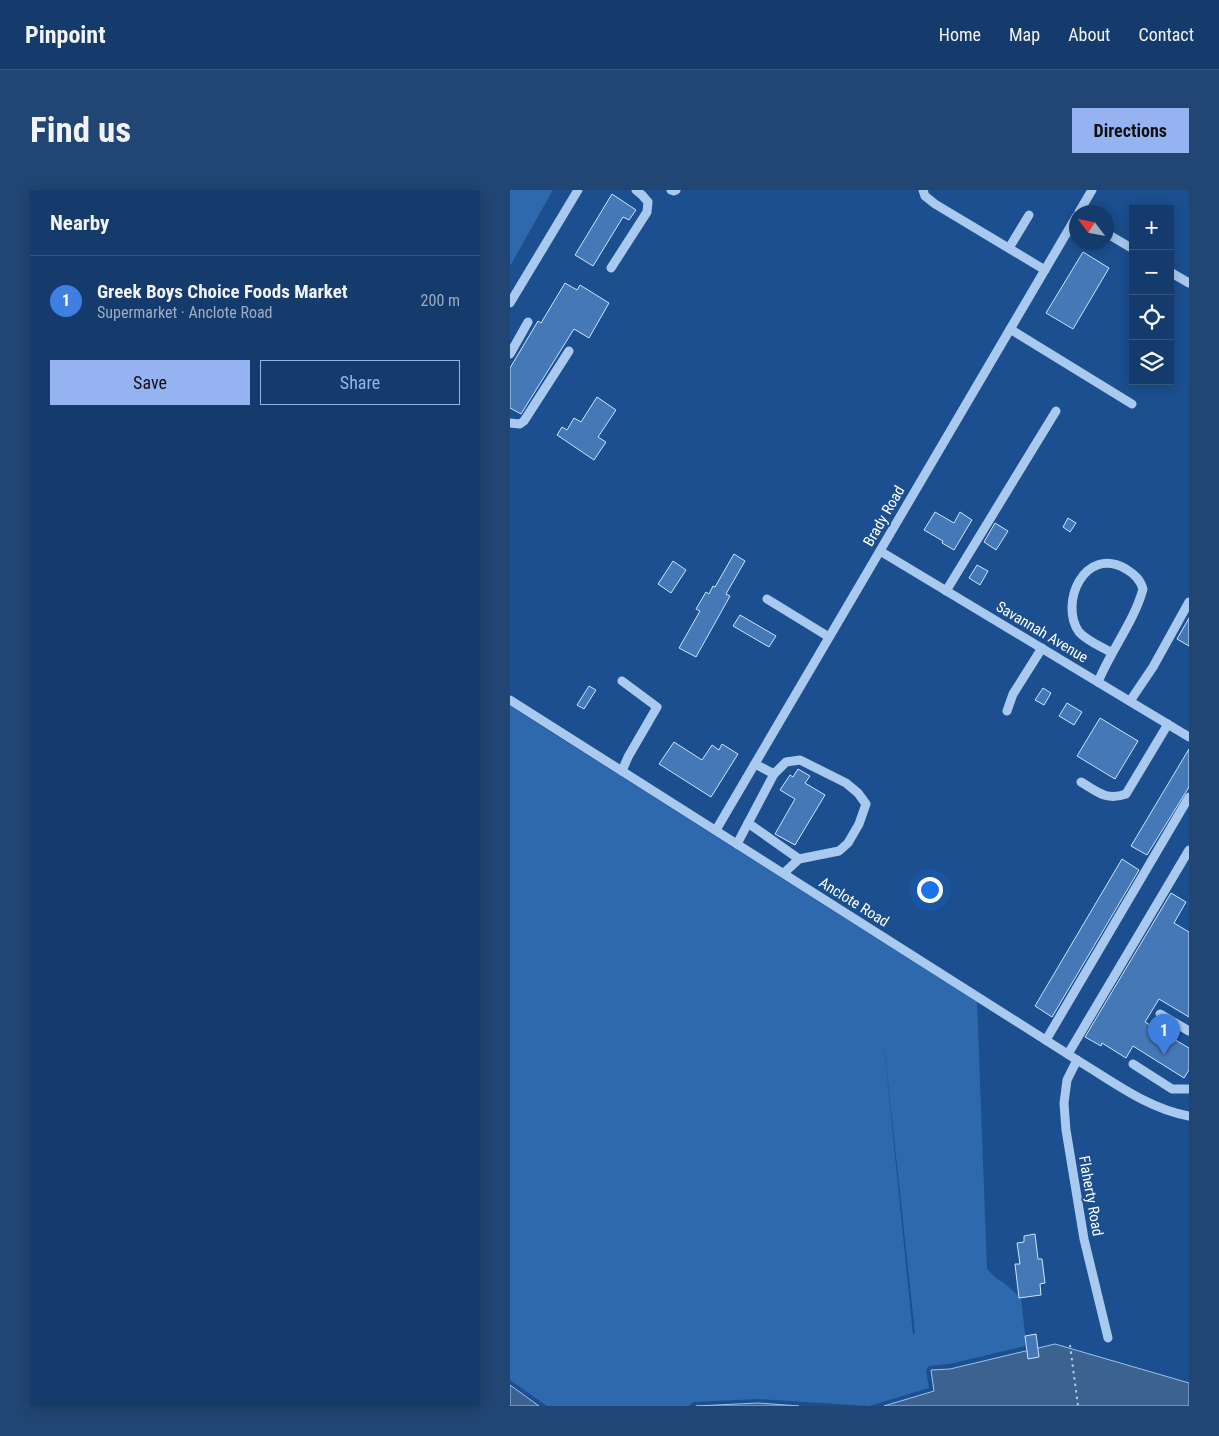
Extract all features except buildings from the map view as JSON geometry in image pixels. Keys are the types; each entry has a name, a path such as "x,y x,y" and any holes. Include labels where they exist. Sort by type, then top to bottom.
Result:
{"street":[{"path":"510,303 578,190"},
{"path":"611,268 647,212 648,202 636,190"},
{"path":"671,190 674,192 676,190"},
{"path":"923,190 925,196 935,204 1045,270"},
{"path":"1083,205 1092,190"},
{"path":"1009,248 1029,215"},
{"name":"Brady Road","path":"716,830 1069,229"},
{"path":"1114,238 1129,247"},
{"path":"1174,274 1189,283"},
{"path":"510,354 528,322"},
{"path":"1010,329 1132,404"},
{"path":"510,423 520,424 524,420 569,351"},
{"path":"946,591 1056,411"},
{"name":"Savannah Avenue","path":"880,551 1189,737"},
{"path":"1098,682 1140,600 1143,589 1135,575 1124,568 1102,563 1087,569 1080,580 1075,593 1073,612 1076,626 1084,636 1112,653"},
{"path":"767,600 829,637"},
{"path":"1130,702 1189,602"},
{"path":"1007,711 1013,694 1042,648"},
{"path":"622,681 657,707 622,771"},
{"name":"Anclote Road","path":"510,700 1077,1060 1154,1106 1172,1113 1189,1116"},
{"path":"1081,782 1107,797 1117,797 1126,794 1168,724"},
{"path":"737,844 774,774 786,762 800,760 846,783 858,793 866,804 859,824 848,843 839,851 799,859 784,873"},
{"path":"755,764 774,774"},
{"path":"1046,1040 1189,797"},
{"path":"748,823 799,859"},
{"path":"1068,1054 1189,850"},
{"path":"1160,1014 1189,1031"},
{"name":"Flaherty Road","path":"1077,1060 1067,1080 1064,1104 1066,1130 1084,1239 1108,1338"},
{"path":"1134,1064 1172,1089 1189,1089"}],"path":[{"path":"1070,1345 1078,1406"}],"shaded area":[{"path":"510,190 553,190 510,266"},
{"path":"510,706 977,1002 987,1269 1021,1298 1025,1346 949,1364 929,1366 926,1370 929,1388 869,1406 758,1399 693,1402 689,1406 547,1406 510,1380","holes":["883,1035 915,1333 913,1335"]},
{"path":"1055,1344 1189,1383 1189,1406 884,1406 934,1391 931,1370 950,1369"},
{"path":"510,1385 539,1406 510,1406"},
{"path":"758,1403 799,1406 696,1406"}],"place":[{"name":"Greek Boys Choice Foods Market","path":"1164,1055"}]}
